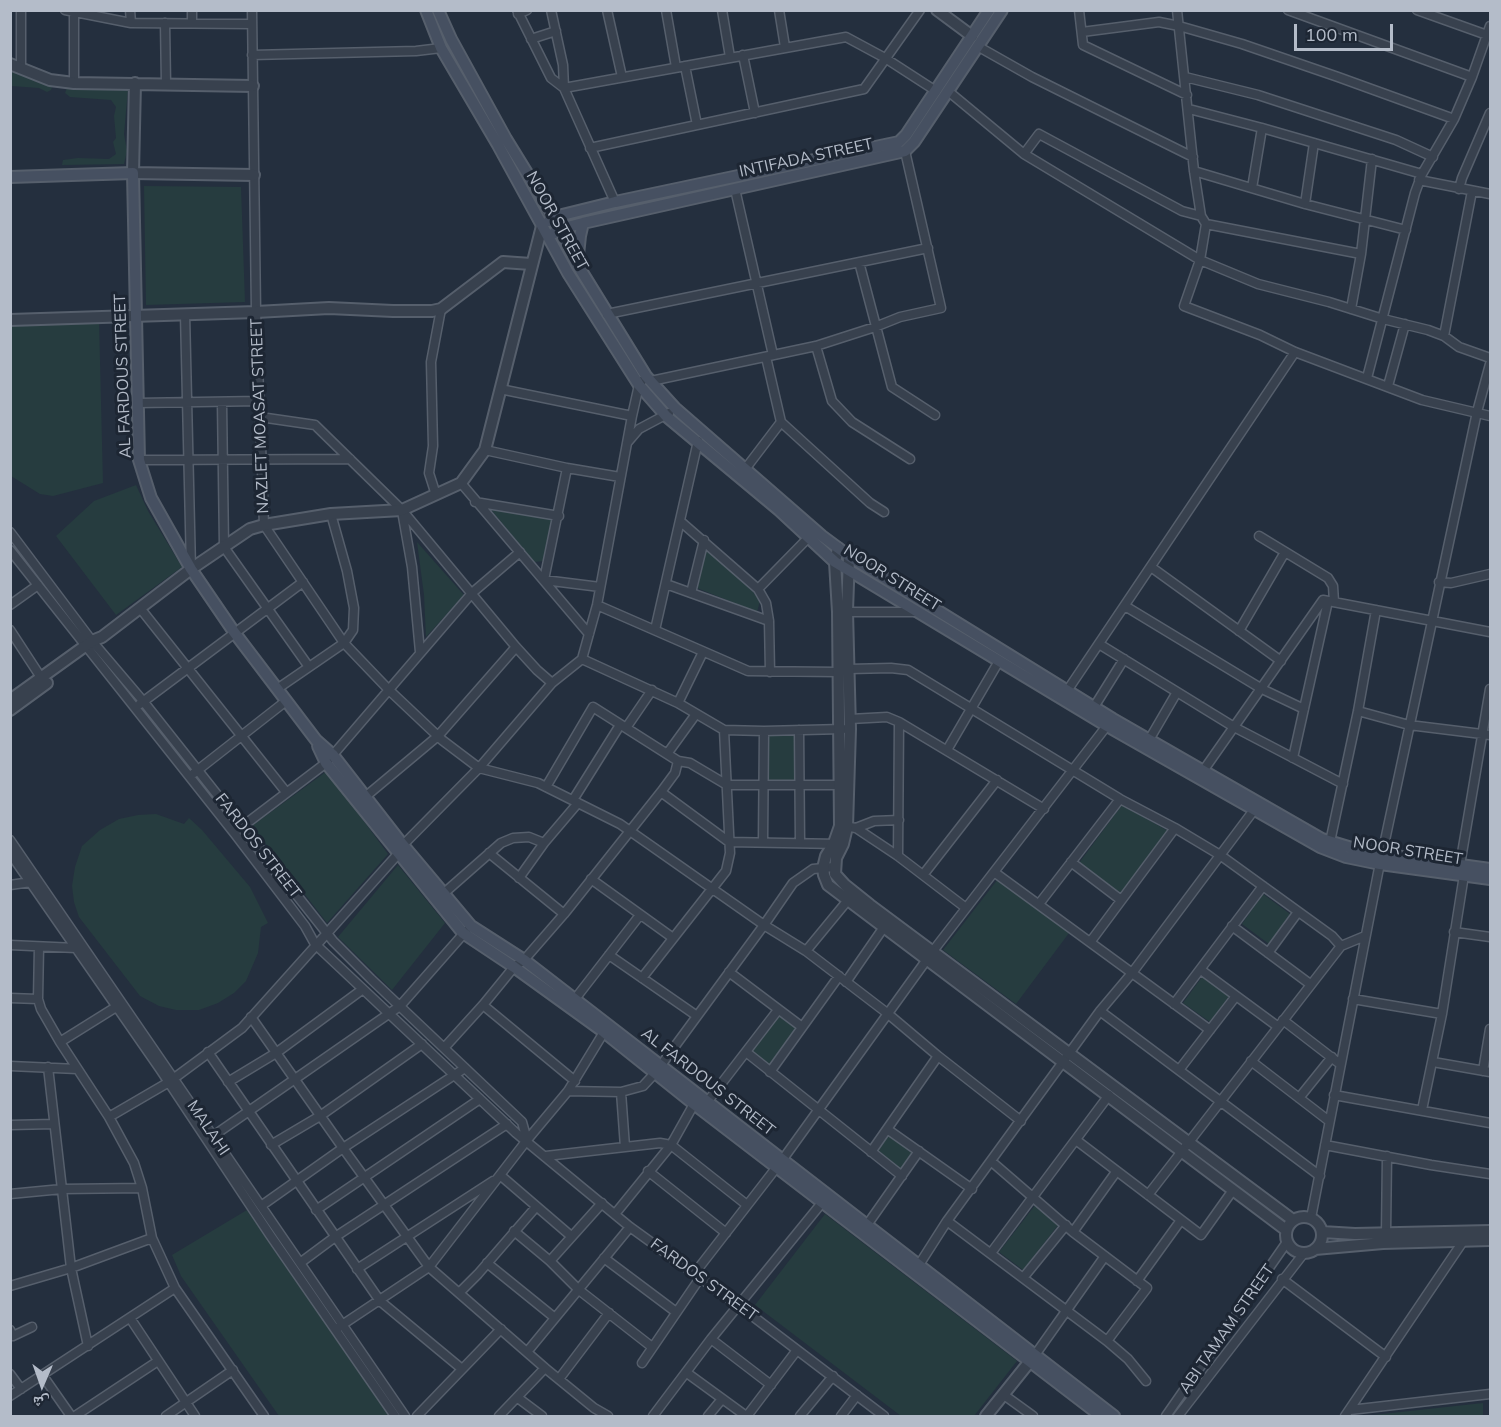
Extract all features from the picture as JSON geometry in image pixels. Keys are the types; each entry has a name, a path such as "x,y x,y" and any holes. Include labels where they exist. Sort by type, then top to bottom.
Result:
{"main road":[{"name":"NOOR STREET","path":"426,10 441,48 498,145 543,234 639,385 746,468 849,556 1094,707 1110,723 1149,740 1322,839 1381,859"},
{"name":"INTIFADA STREET","path":"543,234 554,218 615,202 899,142 936,91 989,10"},
{"path":"905,152 979,47 1002,10"},
{"name":"NOOR STREET","path":"440,11 451,39 554,218 577,264 671,412 698,441 780,510 835,562 999,661 1110,723 1320,847 1346,857 1381,859 1462,870 1491,879"},
{"name":"INTIFADA STREET","path":"543,234 583,223 905,152"},
{"path":"10,177 133,173"},
{"name":"AL FARDOUS STREET","path":"133,173 139,460 151,498 191,569 234,632 329,759 467,930 604,1032 708,1101 780,1163"},
{"path":"577,264 583,223"},
{"name":"AL FARDOUS STREET","path":"329,759 365,797 400,849 443,894 467,930 524,960 575,999 658,1068 694,1104 780,1163 826,1198 1102,1416"},
{"name":"NOOR STREET","path":"1462,870 1491,869"},
{"name":"AL FARDOUS STREET","path":"826,1198 867,1225 916,1269"},
{"name":"AL FARDOUS STREET","path":"1032,1359 1114,1416"}],"street":[{"path":"21,10 16,67 50,80 253,86"},
{"path":"130,10 131,23"},
{"path":"192,10 192,23"},
{"name":"NAZLET MOASAT STREET","path":"252,10 256,312 264,525 344,643 388,690 438,736 479,768 538,783 620,824 764,926 806,951 1021,1121"},
{"path":"527,10 518,12 551,78 564,88 846,37 885,58 936,91"},
{"path":"551,10 562,65 564,88 615,202"},
{"path":"608,10 622,77"},
{"path":"666,10 697,125"},
{"path":"722,10 730,57"},
{"path":"779,10 785,47"},
{"path":"590,148 864,89 920,10"},
{"path":"937,10 972,36"},
{"path":"1079,10 1083,45 1187,95"},
{"path":"1177,10 1194,171 1204,220 1200,261 1184,306 1260,335 1295,352 1422,400 1491,416"},
{"path":"1288,10 1472,77"},
{"path":"1367,378 1421,177 1454,119 1489,30 1418,10"},
{"path":"74,82 71,11 131,23 252,24"},
{"path":"1082,32 1159,22 1179,26 1295,63 1454,119"},
{"path":"165,23 166,84"},
{"path":"531,39 556,31"},
{"path":"979,47 1032,77 1193,158"},
{"path":"252,55 416,51 441,48"},
{"path":"743,55 755,113"},
{"path":"1185,77 1258,95 1396,140 1433,157"},
{"path":"135,83 133,173 254,175"},
{"path":"948,91 1024,154 1200,261 1258,284 1428,330 1444,336 1459,346 1491,358"},
{"path":"1189,109 1372,159 1459,189 1491,194"},
{"path":"1459,189 1491,112"},
{"path":"1252,188 1262,128"},
{"path":"1024,154 1039,134 1182,211 1204,220 1361,254"},
{"path":"1305,204 1314,142"},
{"path":"109,1117 171,1080 242,1028 400,849 479,768 552,683 582,659 597,605 639,385 649,378 816,346 900,317 941,308 905,152"},
{"path":"1351,309 1361,254 1372,159"},
{"path":"1194,171 1305,204 1406,230"},
{"path":"735,189 757,284 781,422 870,503 884,512"},
{"path":"1444,336 1472,191"},
{"path":"10,710 191,569 250,529 331,514 402,510 460,483 484,450 531,264 543,234"},
{"path":"608,314 928,248"},
{"path":"10,320 329,308 425,311 441,309 503,262 531,264"},
{"path":"859,262 892,387 935,415"},
{"path":"436,495 429,473 432,446 430,362 441,309"},
{"path":"185,314 191,569"},
{"path":"1388,386 1405,324"},
{"path":"816,346 832,401 852,422 910,459"},
{"path":"1067,691 1295,352"},
{"path":"1311,1218 1365,936 1409,724 1477,412 1489,378 1491,364"},
{"path":"500,389 632,416"},
{"path":"138,404 259,401"},
{"path":"222,403 224,547 309,667"},
{"path":"627,443 639,429 671,412"},
{"path":"260,417 315,425 402,510 516,646 552,683"},
{"path":"746,468 781,422"},
{"path":"655,630 698,441"},
{"path":"484,450 620,477"},
{"path":"139,460 350,459"},
{"path":"544,580 559,516 567,468"},
{"path":"460,483 589,634"},
{"path":"475,502 559,516"},
{"path":"402,510 412,567 420,652"},
{"path":"277,689 344,643 353,630 354,608 347,571 331,514"},
{"path":"680,521 758,589 766,603 769,621 770,672"},
{"name":"FARDOS STREET","path":"10,532 93,645 135,708 235,834 305,926 315,944 507,1124 630,1227 833,1376 881,1416"},
{"path":"1259,536 1328,578 1334,586 1293,758"},
{"path":"758,589 808,538"},
{"path":"691,593 704,540"},
{"path":"838,548 835,562 842,612 847,827 838,844 826,856 829,867 845,885 931,955 1184,1147 1233,1190 1286,1230"},
{"name":"FARDOS STREET","path":"10,550 38,585 143,701 327,933 522,1122 527,1140"},
{"path":"235,834 242,825 329,759 472,593 520,552"},
{"path":"1239,630 1285,552"},
{"path":"842,612 849,556"},
{"path":"1151,567 1281,661"},
{"path":"1439,582 1451,583 1491,573"},
{"path":"544,580 600,587"},
{"path":"135,708 303,582"},
{"path":"666,584 769,621"},
{"path":"10,605 38,585"},
{"path":"1203,771 1323,600 1491,632"},
{"path":"597,605 748,671 891,668 908,670 1120,799 1220,855 1332,936 1341,946"},
{"path":"1125,606 1262,689 1304,710"},
{"path":"140,608 186,669 286,792"},
{"path":"1330,842 1358,711 1376,610"},
{"path":"842,612 918,612"},
{"path":"10,630 42,679"},
{"path":"1099,644 1234,727 1342,784"},
{"path":"10,700 93,645"},
{"path":"365,797 438,736 516,646"},
{"path":"678,703 704,652"},
{"path":"582,659 652,690 724,730 799,730 846,726 888,717 1044,809"},
{"path":"1094,707 1124,659"},
{"path":"947,750 999,661"},
{"path":"1422,1110 1442,1014 1462,870 1487,735 1491,689"},
{"path":"519,878 575,802 623,726 652,690"},
{"path":"1149,740 1177,692"},
{"path":"190,778 286,701"},
{"path":"546,787 593,707 678,761 690,763 727,785 839,785"},
{"path":"1358,711 1409,724 1487,735"},
{"path":"667,754 696,714"},
{"path":"898,856 899,722"},
{"path":"642,1363 726,1233 780,1163 887,1013 966,908 1110,723"},
{"path":"846,726 839,785 847,827 898,856 966,908"},
{"path":"642,978 726,871 730,853 724,730"},
{"path":"799,730 800,842"},
{"path":"763,841 764,731"},
{"path":"444,1048 514,966 524,960 564,914 675,773 678,761"},
{"path":"923,875 997,780"},
{"path":"660,792 729,842 838,844"},
{"path":"1039,904 1120,799"},
{"path":"916,1269 947,1221 1100,1011 1132,973 1254,810"},
{"path":"847,827 874,821 899,820"},
{"path":"1090,941 1175,828"},
{"path":"443,894 501,843 513,838 529,837 543,843"},
{"name":"MALAHI","path":"10,840 171,1080 270,1235 405,1416"},
{"name":"MALAHI","path":"10,853 116,1007 213,1136 300,1263 395,1416"},
{"path":"489,854 564,914"},
{"path":"1071,862 1121,900"},
{"path":"829,867 824,875 828,885 884,927 931,955"},
{"path":"568,1091 621,1092 643,1086 764,926 793,883 813,869 829,867"},
{"path":"994,872 1210,1030"},
{"path":"591,879 673,938"},
{"path":"10,885 31,882"},
{"path":"1174,1004 1263,886"},
{"path":"806,951 848,900"},
{"path":"1268,952 1298,912"},
{"path":"575,999 640,915"},
{"path":"1232,926 1310,984"},
{"path":"846,982 884,927"},
{"path":"213,1136 400,1006 467,930"},
{"path":"1454,932 1491,937"},
{"path":"1148,1195 1341,946 1365,936"},
{"path":"10,945 76,948"},
{"path":"39,946 38,999 41,1009 109,1117 134,1163 142,1188 152,1238 175,1288 264,1416"},
{"path":"609,955 697,1016"},
{"path":"1201,970 1236,996 1340,1064"},
{"path":"729,972 802,1027"},
{"path":"770,1072 839,976"},
{"path":"228,1082 276,1053 363,989"},
{"path":"1179,1070 1236,996"},
{"path":"10,998 38,999"},
{"path":"1353,999 1442,1014"},
{"path":"483,1005 575,1081"},
{"path":"60,1042 116,1007"},
{"path":"708,1101 778,1010"},
{"path":"1100,1011 1320,1176"},
{"path":"251,1017 429,1267 545,1368 594,1408 609,1416"},
{"path":"1433,1062 1487,1071 1491,1029"},
{"path":"340,1327 429,1267 527,1140 568,1091 604,1032"},
{"path":"272,1145 320,1116 422,1044"},
{"path":"746,1052 902,1176"},
{"path":"208,1053 380,1301 462,1369"},
{"path":"871,1152 938,1056"},
{"path":"1299,1098 1332,1057"},
{"path":"1067,1058 1109,1095 1293,1220"},
{"path":"1251,1061 1329,1121"},
{"path":"10,1066 77,1069"},
{"path":"48,1067 71,1269 88,1346"},
{"path":"261,1206 343,1148 465,1068"},
{"path":"621,1092 625,1147"},
{"path":"991,1253 1109,1095"},
{"path":"1334,1095 1491,1123"},
{"path":"316,1210 480,1099"},
{"path":"615,1214 671,1145 694,1104"},
{"path":"10,1125 54,1124"},
{"path":"300,1263 335,1237 507,1124"},
{"path":"887,1130 972,1189"},
{"path":"1076,1140 1201,1235 1233,1190"},
{"path":"546,1156 660,1143 671,1145 747,1205"},
{"path":"1325,1145 1491,1174"},
{"path":"867,1225 919,1151"},
{"path":"1386,1233 1387,1156"},
{"path":"992,1162 1073,1232 1147,1288 1107,1341"},
{"path":"648,1171 726,1233"},
{"path":"1073,1232 1116,1172"},
{"path":"499,1177 571,1236"},
{"path":"357,1269 499,1177"},
{"path":"10,1194 62,1189 142,1188"},
{"path":"653,1416 711,1339 826,1198"},
{"path":"550,1261 602,1203"},
{"path":"459,1293 536,1207"},
{"path":"1315,1249 1322,1239 1322,1232 1317,1221 1298,1217 1293,1220 1286,1230 1287,1242 1296,1251 1304,1253 1315,1249 1466,1236 1491,1231"},
{"path":"1137,1281 1181,1220"},
{"path":"947,1221 1107,1341 1128,1359 1146,1381"},
{"path":"1023,1278 1066,1226"},
{"path":"527,1352 630,1227"},
{"path":"514,1231 550,1261 579,1290 652,1347"},
{"path":"1322,1232 1466,1236 1491,1240"},
{"path":"1348,1413 1466,1236"},
{"path":"10,1286 71,1269 152,1238"},
{"name":"ABI TAMAM STREET","path":"1166,1416 1287,1242"},
{"name":"ABI TAMAM STREET","path":"1178,1416 1304,1253"},
{"path":"987,1416 1032,1359 1105,1256"},
{"path":"604,1258 676,1312"},
{"path":"486,1263 555,1318"},
{"path":"1282,1279 1386,1357"},
{"path":"10,1396 175,1288"},
{"path":"559,1379 609,1313"},
{"path":"130,1318 195,1416"},
{"path":"10,1330 13,1336 32,1327"},
{"path":"417,1416 501,1329"},
{"path":"711,1339 771,1385"},
{"path":"687,1373 747,1416 797,1350"},
{"path":"75,1416 158,1361"},
{"path":"500,1416 545,1368"},
{"path":"166,1416 232,1370"},
{"path":"10,1374 21,1389"},
{"path":"43,1376 71,1416"},
{"path":"800,1416 833,1376"},
{"path":"841,1416 857,1395"},
{"path":"1004,1395 1033,1416"},
{"path":"1348,1413 1491,1395"},
{"path":"518,1398 542,1416"},
{"path":"708,1416 722,1399"}],"green space":[{"path":"10,70 52,87 51,90 47,92 39,88 11,86"},
{"path":"68,85 128,89 124,134 127,151 124,164 62,165 63,160 109,159 116,154 113,142 116,138 114,116 116,107 111,100 70,97 65,93"},
{"path":"144,186 241,187 245,302 146,305"},
{"path":"99,320 103,483 53,496 40,494 11,476 10,325"},
{"path":"136,485 148,511 182,567 116,615 56,536 94,501"},
{"path":"488,506 553,517 544,561 534,562"},
{"path":"417,542 464,595 426,637 424,595"},
{"path":"706,547 753,592 760,601 757,612 697,588"},
{"path":"769,734 796,734 796,781 767,781"},
{"path":"327,771 388,854 327,923 252,826"},
{"path":"1122,805 1168,831 1121,893 1079,863"},
{"path":"156,814 184,824 189,818 202,830 250,887 268,923 261,927 258,953 246,981 234,993 218,1003 199,1010 176,1010 159,1006 140,996 79,917 74,902 72,886 82,846 100,830 119,819"},
{"path":"398,865 445,923 392,990 338,937"},
{"path":"998,879 1069,933 1016,1004 943,950"},
{"path":"1263,894 1290,914 1269,944 1242,924"},
{"path":"1202,977 1229,996 1210,1022 1183,1003"},
{"path":"778,1015 797,1029 769,1067 751,1051"},
{"path":"889,1135 914,1152 902,1170 877,1151"},
{"path":"1036,1204 1059,1224 1023,1270 999,1252"},
{"path":"247,1210 391,1416 279,1416 181,1276 172,1255"},
{"path":"825,1214 1017,1361 974,1416 901,1416 755,1305"},
{"path":"1483,1403 1483,1416 1364,1416"}]}
